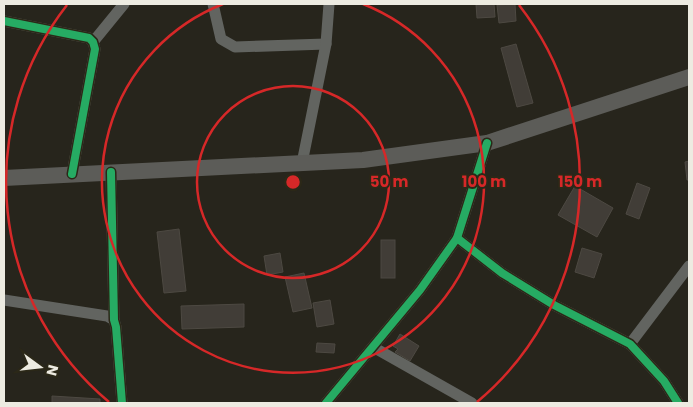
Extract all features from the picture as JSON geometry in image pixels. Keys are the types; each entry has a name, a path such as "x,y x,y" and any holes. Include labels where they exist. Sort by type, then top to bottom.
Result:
{"main road":[{"path":"4,178 364,160 487,143 689,77"}],"street":[{"path":"93,42 124,4"},
{"path":"213,4 222,39 235,46 326,44"},
{"path":"302,163 326,44 329,4"},
{"path":"4,21 89,38 93,42 95,49 72,174"},
{"path":"326,403 420,290 457,238 487,143"},
{"path":"111,172 114,320 122,403"},
{"path":"457,238 502,273 554,305 630,344 664,381 678,403"},
{"path":"630,344 689,266"},
{"path":"4,300 107,316 114,320"},
{"path":"373,347 472,403"}],"building":[{"path":"476,4 494,4 495,17 477,18"},
{"path":"515,4 516,21 499,23 497,5"},
{"path":"516,44 533,103 517,107 501,48"},
{"path":"689,161 689,180 687,180 685,162"},
{"path":"637,183 650,188 639,219 626,214"},
{"path":"575,186 613,208 597,237 558,215"},
{"path":"179,229 186,291 164,293 157,232"},
{"path":"381,240 395,240 395,278 381,278"},
{"path":"582,248 602,254 594,278 575,272"},
{"path":"280,253 283,272 267,275 264,256"},
{"path":"304,273 312,308 293,312 285,277"},
{"path":"330,300 334,324 317,327 313,303"},
{"path":"244,304 244,327 182,329 181,306"},
{"path":"400,334 419,346 410,361 395,352 398,349 393,346"},
{"path":"317,343 335,344 334,353 316,352"},
{"path":"52,396 100,399 100,403 52,403"}],"cycle path":[{"path":"4,21 89,38 93,42 95,49 72,174"},
{"path":"326,403 420,290 457,238 487,143"},
{"path":"111,172 114,320 122,403"},
{"path":"457,238 502,273 554,305 630,344 664,381 678,403"}]}
